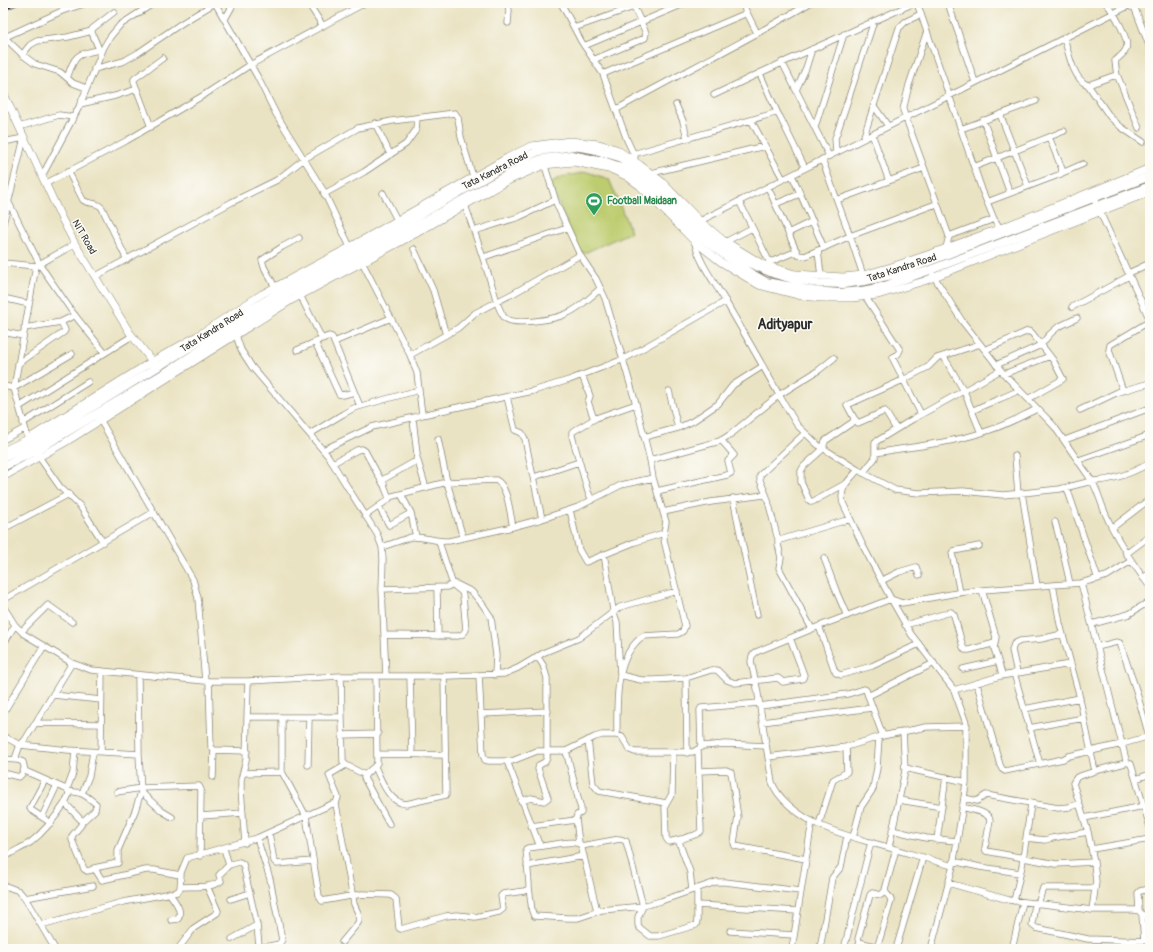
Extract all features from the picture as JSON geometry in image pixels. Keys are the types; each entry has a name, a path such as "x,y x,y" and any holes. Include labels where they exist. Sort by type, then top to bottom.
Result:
{"main road":[{"name":"Tata Kandra Road","path":"3,467 154,365 288,287 356,254 522,167 541,155 574,146 592,149 619,157 651,175 695,225 745,270 766,282 814,291 839,293 882,287 932,274 1150,186"},
{"name":"Tata Kandra Road","path":"541,155 571,155 606,162 624,168 645,182 669,208 749,263 775,274 793,276 818,283 843,284 864,278 896,274 1092,194 1150,176"},
{"name":"Tata Kandra Road","path":"3,458 62,439 299,292 345,269 356,254"}],"street":[{"path":"86,88 73,82 60,72 35,64 22,55 3,38 62,11 87,3"},
{"path":"42,176 74,117 100,52 114,31 129,19 154,3"},
{"path":"94,69 124,61 215,3 276,114 324,194 410,355 417,373 422,416"},
{"path":"225,19 234,3"},
{"path":"308,3 323,26"},
{"path":"45,184 151,127 250,65 365,3"},
{"path":"508,3 508,23"},
{"path":"561,3 584,46 603,74 633,154 640,165"},
{"path":"574,28 633,5 645,3"},
{"path":"584,46 686,3"},
{"path":"742,3 757,33"},
{"path":"616,108 810,3"},
{"path":"695,225 762,264 793,276 864,278 890,267 1002,231 994,219 987,202 916,3 782,62 714,95"},
{"path":"948,3 976,82"},
{"path":"1106,3 1113,13 1126,39 1126,51 1115,61 1117,76 1138,128"},
{"path":"695,225 739,201 1064,37 1113,13 1144,3"},
{"path":"593,60 645,38 646,33 633,5"},
{"path":"1134,5 1150,48"},
{"path":"22,55 30,45 37,41 68,37 92,31 94,27 114,12"},
{"path":"603,74 747,13"},
{"path":"863,139 899,28 905,22 921,14"},
{"path":"836,152 835,138 874,21"},
{"path":"92,31 100,52"},
{"path":"927,31 903,110 936,204 949,236 946,248"},
{"path":"815,127 844,34"},
{"path":"1064,37 1072,66 1082,82 1088,85 1110,117 1121,127 1143,142"},
{"path":"796,90 806,68 812,49"},
{"path":"67,78 76,57 85,52 100,52"},
{"path":"151,127 136,89 134,82 135,76 163,58"},
{"path":"782,62 829,156"},
{"path":"762,72 760,74 805,168"},
{"path":"1088,85 1117,76"},
{"path":"80,104 115,96 136,89"},
{"name":"NIT Road","path":"3,93 45,184 75,244 132,336 154,365 165,376"},
{"path":"961,129 1036,101"},
{"path":"676,105 683,121 687,138"},
{"path":"874,106 888,126"},
{"path":"3,111 10,107"},
{"path":"96,276 232,202 277,180 304,159 352,130 376,123 452,113 457,115 464,148 473,177"},
{"path":"633,154 775,113 778,114"},
{"path":"1000,114 1028,186"},
{"path":"20,127 59,115 74,117"},
{"path":"324,194 364,172 406,144 416,130 417,118"},
{"path":"751,120 783,179"},
{"path":"983,120 1010,193"},
{"path":"376,123 390,154"},
{"path":"974,167 1064,131"},
{"path":"872,134 888,180"},
{"path":"1049,137 1062,169 1062,173"},
{"path":"3,142 24,138 3,224"},
{"path":"154,365 275,287 356,254 415,234 505,182 541,155 570,141 599,144 616,149 640,165 651,175 765,146"},
{"path":"356,254 397,220 507,158 531,146 541,155 567,228 580,255 596,279 605,298 624,359 650,460 653,478 666,524 664,540 685,626 683,631 678,634 643,636 639,639 628,653 620,675"},
{"path":"541,155 613,170 626,176 640,186 694,241 721,262 758,285 802,296 852,298 878,295 932,274"},
{"path":"822,160 864,278"},
{"path":"987,202 1083,164"},
{"path":"837,200 924,168"},
{"path":"1123,391 1110,352 1110,345 1150,320 1092,194 1150,168"},
{"path":"68,171 83,200 97,204 102,208 127,260"},
{"path":"792,175 824,248"},
{"path":"768,187 798,255 802,257 850,236 936,204"},
{"path":"1098,208 1150,192"},
{"path":"383,193 397,220"},
{"path":"775,204 800,194"},
{"path":"474,231 508,221 556,200"},
{"path":"8,201 38,266 104,352"},
{"path":"739,201 769,261 774,261 797,251"},
{"path":"465,205 484,257 497,302 505,318 510,321 518,322 553,319 573,310 600,289"},
{"path":"949,236 994,219"},
{"path":"788,232 812,221"},
{"path":"695,225 694,241 707,272 726,301 793,419 804,433 823,449 860,472 894,490 919,493 964,491 1003,495 1020,494 1067,488 1092,481 1104,481 1120,477 1150,463"},
{"path":"484,257 567,228"},
{"path":"725,242 752,228"},
{"path":"275,287 264,267 262,260 299,238"},
{"path":"3,263 38,266 75,244"},
{"path":"414,249 433,290 446,335"},
{"path":"818,251 821,276"},
{"path":"410,355 458,328 475,313 580,255"},
{"path":"925,263 962,321 996,365 1054,426 1079,460 1096,488 1106,515 1126,554 1150,587"},
{"path":"1072,307 1150,263"},
{"path":"38,266 24,328 14,388 24,426 33,448 60,487 80,506 103,542"},
{"path":"165,376 236,335 299,292 322,339"},
{"path":"864,296 900,350 898,354 893,357 893,359 921,414"},
{"path":"3,298 29,304"},
{"path":"323,450 372,427 533,392 582,375 624,359 726,301"},
{"path":"24,328 61,322 75,315"},
{"path":"334,342 391,318"},
{"path":"996,365 1041,344 1048,335 1058,327 1077,318"},
{"path":"18,364 64,332 65,330 61,322"},
{"path":"985,350 1029,331 1041,344 1059,369 1062,379 1028,399"},
{"path":"3,332 23,336"},
{"path":"236,335 241,350 252,367 323,450 377,534 382,547 383,559 382,589 386,676"},
{"path":"19,407 104,352 132,336"},
{"path":"297,350 331,336 360,406"},
{"path":"315,342 339,394 343,396 354,392"},
{"path":"896,429 885,411 858,423 847,407 848,404 904,380 928,367 937,358 944,357 980,344"},
{"path":"3,386 14,388 72,354"},
{"path":"854,418 852,423 825,441 823,449 804,466 801,471 801,482 810,502 814,502 845,484 874,461 876,452 875,442 896,429 921,414 1002,372 1050,356"},
{"path":"944,357 964,391 981,433"},
{"path":"650,460 705,446 721,440 834,358"},
{"path":"644,437 678,428 693,421 718,404 733,385 763,366"},
{"path":"582,375 590,396 588,402 594,419"},
{"path":"3,440 88,382"},
{"path":"1080,410 1107,397 1150,383"},
{"path":"310,434 343,414 360,406 419,390"},
{"path":"972,411 1019,390"},
{"path":"669,391 678,428"},
{"path":"508,397 515,430 522,433 525,439 542,519"},
{"path":"592,500 589,495 572,432 594,419 636,404"},
{"path":"876,452 946,441 981,433 1002,425 1037,408"},
{"path":"1065,440 1150,408"},
{"path":"98,417 193,580 196,589 207,681 211,747 214,750 213,777"},
{"path":"415,417 413,422 417,458 426,488"},
{"path":"804,433 760,475 760,480 767,497 778,538 781,555 778,568 812,629"},
{"path":"1079,460 1150,435"},
{"path":"438,439 447,482 463,538"},
{"path":"657,492 731,473 728,461 734,455 721,440"},
{"path":"3,451 33,448"},
{"path":"3,477 33,448"},
{"path":"332,463 357,450 362,449 365,451 389,497"},
{"path":"1015,456 1020,494 1037,586"},
{"path":"383,485 383,481 386,477 413,464 417,458"},
{"path":"534,477 580,462"},
{"path":"382,547 406,538 416,537 439,542 513,527 570,510 621,486 653,478"},
{"path":"365,516 388,501 389,497 447,482 493,479 499,481 506,494 513,527"},
{"path":"845,484 842,492 842,498 850,519 890,599 905,625 954,690 967,726 966,782 957,841 953,864 930,949"},
{"path":"1067,488 1088,545 1098,579"},
{"path":"3,529 69,494"},
{"path":"401,494 411,513 416,537"},
{"path":"663,512 733,498 764,495 767,497"},
{"path":"733,498 757,615"},
{"path":"1112,528 1150,499"},
{"path":"379,507 389,526 411,513"},
{"path":"570,510 579,550 584,561 587,562 604,554 664,533"},
{"path":"3,600 154,512"},
{"path":"778,538 782,540 850,519"},
{"path":"1055,522 1070,584"},
{"path":"1126,554 1150,536"},
{"path":"384,635 458,636 463,634 466,630 463,594 452,583 439,542"},
{"path":"960,593 952,553 954,551 980,546"},
{"path":"604,554 613,610 617,622 620,675 617,698 617,735"},
{"path":"824,558 836,593 847,616"},
{"path":"1020,873 953,864 850,836 812,821 781,798 775,790 772,782 751,662 752,656 756,652 890,599 902,603 982,590 1082,583 1107,576 1131,561"},
{"path":"881,581 899,572 916,567 919,575"},
{"path":"1143,578 1150,573"},
{"path":"382,589 437,588 447,587 452,583"},
{"path":"452,583 472,592 491,617 496,655 495,675"},
{"path":"1082,583 1126,762"},
{"path":"1053,585 1062,634 1080,698 1095,771"},
{"path":"437,588 438,636"},
{"path":"982,590 996,637 994,648 1002,672 1001,676"},
{"path":"3,606 15,625 22,631 72,663 91,670 207,681 248,681 341,676 495,675 511,671 536,656 579,638 594,628 613,610 626,604 677,591"},
{"path":"1092,624 1129,614 1150,601"},
{"path":"22,631 48,605 72,622"},
{"path":"905,625 951,612 954,615 965,650 995,643"},
{"path":"3,645 15,625"},
{"path":"819,626 834,669 836,673 841,675 872,666 919,644"},
{"path":"1040,764 1024,709 1012,650 1014,644 1020,641 1041,639 1062,634"},
{"path":"620,675 648,680 686,678 711,670 717,670 730,682 741,683 778,678 783,682 804,678 790,638"},
{"path":"977,684 1002,769 1008,771 1063,759 1069,756 1150,736 1120,643 1117,642 1098,647"},
{"path":"3,713 44,646"},
{"path":"521,801 531,798 542,801 547,799 538,767 547,761 547,678 543,665 536,656"},
{"path":"963,668 998,661"},
{"path":"17,760 15,758 20,745 36,723 72,663"},
{"path":"868,696 934,663"},
{"path":"954,690 1001,676 1070,664"},
{"path":"101,752 102,671"},
{"path":"24,769 68,791 77,791 82,793 96,806 95,810 82,822 72,838 84,869 87,871 118,863 118,850 135,811 141,790 138,675"},
{"path":"479,675 484,758 489,761 516,760 533,751 566,751 602,734 617,735 622,737 632,751 694,752 706,745 727,744 766,746"},
{"path":"341,676 343,760 346,765 365,775"},
{"path":"376,676 378,734 377,763 375,767 365,775 364,780 389,824"},
{"path":"410,676 412,754"},
{"path":"375,767 390,795 397,801 406,804 446,795 444,676"},
{"path":"686,678 687,752"},
{"path":"246,843 241,789 243,773 246,766 247,751 248,681"},
{"path":"673,752 672,794 665,806 666,840 669,842 697,835 701,831 699,771 701,708 759,705 848,694 864,689 866,690 881,736 877,768 873,789 861,807 850,836 841,867 832,878 820,949"},
{"path":"52,695 101,700"},
{"path":"1024,709 1080,698"},
{"path":"762,722 872,708"},
{"path":"481,714 548,710"},
{"path":"248,717 342,718"},
{"path":"282,717 282,772 306,816 320,900 325,901 362,894 393,896 396,899 399,928 401,929 451,915 475,917 499,912 502,909 501,896 503,894 524,891 529,889 529,886"},
{"path":"308,765 309,717"},
{"path":"1030,728 1084,718"},
{"path":"36,723 101,724"},
{"path":"768,758 846,747 881,736 926,727 967,726"},
{"path":"889,847 905,768 903,731"},
{"path":"342,735 378,734"},
{"path":"3,736 20,745 75,751 139,754"},
{"path":"588,740 594,784 599,791 666,803"},
{"path":"819,824 833,780 847,772 846,747"},
{"path":"214,750 247,751"},
{"path":"3,858 30,843 42,833 65,804 73,773 75,751"},
{"path":"566,751 581,809 581,813 577,815 576,820 580,845 597,911"},
{"path":"82,793 89,776 93,752"},
{"path":"378,754 446,755"},
{"path":"3,759 23,762 24,769 19,777 3,773"},
{"path":"506,761 537,843 543,846"},
{"path":"1092,910 1095,888 1094,862 1088,832 1074,786 1075,779 1095,771 1130,762 1149,822"},
{"path":"342,942 359,920 336,804 338,797 329,775 346,765"},
{"path":"905,768 966,782"},
{"path":"699,771 726,770 731,772 738,808 734,843 735,846 806,859"},
{"path":"243,773 282,772"},
{"path":"1136,779 1150,774"},
{"path":"937,840 946,777"},
{"path":"45,780 30,808 51,823"},
{"path":"42,817 57,785"},
{"path":"117,792 199,786 201,790 200,856"},
{"path":"141,790 162,811 172,817"},
{"path":"964,798 977,800 986,796 1053,808 1064,808 1079,804"},
{"path":"899,800 942,807"},
{"path":"65,804 81,819 82,822"},
{"path":"41,925 124,902 179,891 181,887 181,874 186,860 189,858 246,843 332,804 336,804"},
{"path":"1014,901 1023,858 1031,804"},
{"path":"1084,818 1144,806"},
{"path":"962,807 986,814 989,817 990,820 985,848 986,852 1056,864 1094,862"},
{"path":"201,816 244,813"},
{"path":"531,826 576,820"},
{"path":"792,949 812,821"},
{"path":"892,830 913,836 937,840 957,841"},
{"path":"1026,838 1045,840 1088,832"},
{"path":"269,833 274,861 277,864 313,861"},
{"path":"181,887 217,884 221,881 219,876 228,866 239,862 243,864 257,925 259,946 260,948 277,945 282,940 270,879 257,838"},
{"path":"681,839 679,844 695,889 697,905 696,926 656,937 650,936 643,931 638,925 638,917 643,906 626,841 620,839 580,845 574,842 528,848 526,850 527,866 533,914 536,917 578,918 597,911 643,906 695,889 721,882 800,891"},
{"path":"1092,849 1150,839"},
{"path":"844,949 871,842"},
{"path":"224,849 228,866"},
{"path":"857,949 859,942 858,939 870,895 872,893 881,895 885,891 896,849"},
{"path":"527,866 584,856"},
{"path":"896,949 923,857"},
{"path":"94,868 102,880 146,870 161,871 178,875 181,874"},
{"path":"948,883 1014,901 1092,910 1135,910 1140,913 1150,915"},
{"path":"3,884 19,891 25,898 55,949"},
{"path":"25,898 55,894 93,886"},
{"path":"178,949 194,928 218,910 207,886"},
{"path":"1095,888 1043,888 1041,890 1032,925 1036,928 1088,939 1147,941 1140,913 1138,893 1140,891 1150,889"},
{"path":"859,942 878,948 891,901 890,897 885,891"},
{"path":"169,893 180,913 178,919 171,920"},
{"path":"231,899 250,893"},
{"path":"1012,949 1023,902"},
{"path":"697,905 797,911"},
{"path":"232,939 257,925"},
{"path":"730,931 794,935"}],"green space":[{"name":"Football Maidaan","path":"587,172 609,179 631,232 580,255 550,183 561,177"}],"railway":[{"path":"3,10 19,3"}],"place":[{"name":"Football Maidaan","path":"594,216"}],"district":[{"name":"Adityapur","path":"785,324"}]}
